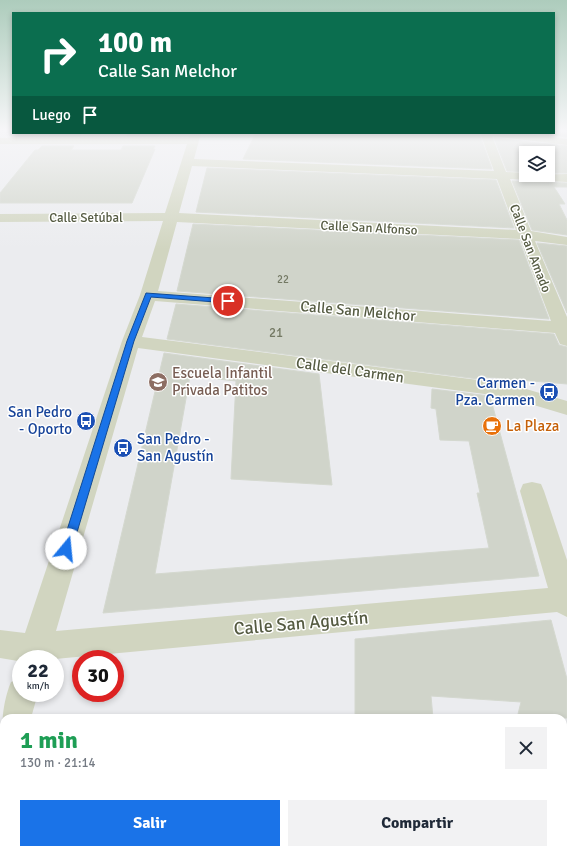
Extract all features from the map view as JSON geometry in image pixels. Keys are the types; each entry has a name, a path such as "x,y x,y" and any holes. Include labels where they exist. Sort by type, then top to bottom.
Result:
{"street":[{"path":"35,650 131,341 148,295 186,169"},
{"path":"342,169 567,178"},
{"name":"Calle San Amado","path":"499,169 565,332"},
{"name":"Calle Setúbal","path":"0,218 172,217"},
{"name":"Calle San Alfonso","path":"172,217 526,235 567,241"},
{"name":"Calle San Melchor","path":"148,295 565,332"},
{"name":"Calle del Carmen","path":"131,341 509,392 567,408"},
{"path":"532,491 566,601"},
{"name":"Calle San Agustín","path":"64,650 566,601"},
{"name":"Calle San Agustín","path":"0,644 26,650"},
{"path":"15,714 19,702"}],"building":[{"path":"20,169 147,169 132,203 0,203 0,193"},
{"path":"207,169 496,180 514,228 196,212"},
{"path":"506,169 519,169 519,172 507,171"},
{"path":"555,169 567,169 567,173 555,173"},
{"path":"512,181 567,183 567,187 554,187 565,204 559,204 567,220 567,235 532,230"},
{"path":"193,224 519,240 549,319 177,291"},
{"path":"537,243 567,246 567,313"},
{"path":"176,304 554,334 559,345 567,347 567,384 485,377 486,380 167,339"},
{"path":"164,353 319,374 332,485 231,479 236,381 190,376 155,574 489,548 477,493 480,493 469,441 440,440 436,409 431,408 432,389 490,396 539,576 103,613"},
{"path":"551,620 567,679 567,714 518,714 521,702 431,696 433,714 355,714 355,639"}],"place":[{"name":"Escuela Infantil Privada Patitos","path":"158,382"},
{"name":"Carmen - Pza. Carmen","path":"549,392"},
{"name":"San Pedro - Oporto","path":"86,421"},
{"name":"La Plaza","path":"492,426"},
{"name":"San Pedro - San Agustín","path":"123,448"}],"route":[{"path":"66,549 131,341 148,295 228,301"}]}
